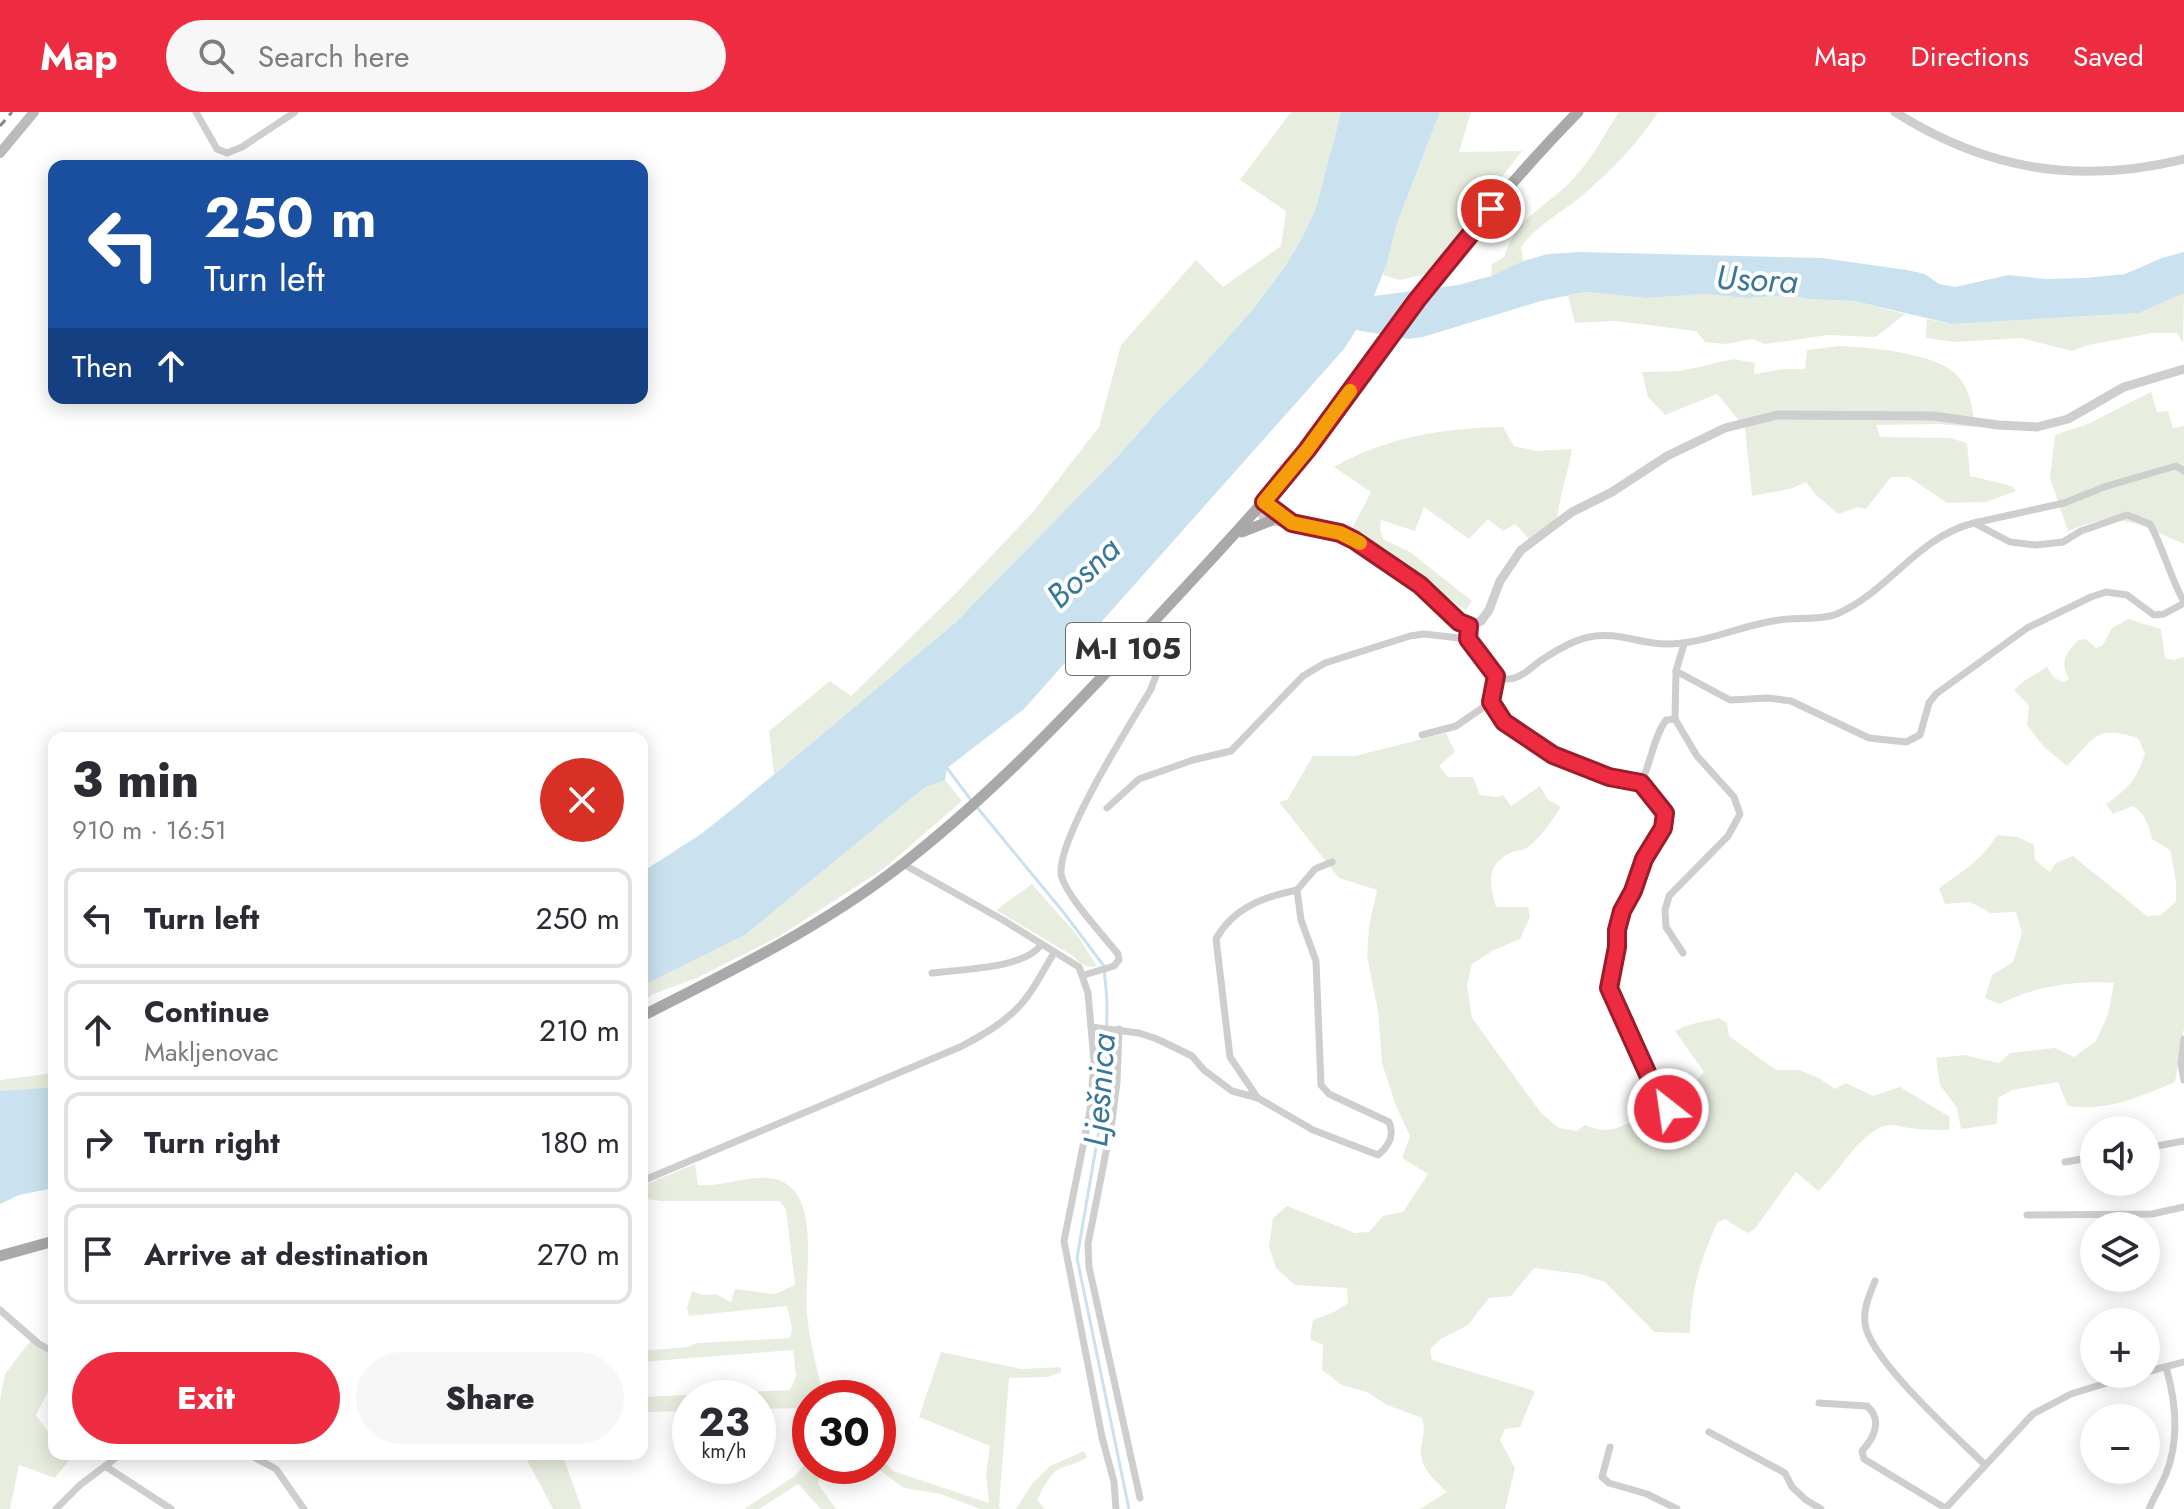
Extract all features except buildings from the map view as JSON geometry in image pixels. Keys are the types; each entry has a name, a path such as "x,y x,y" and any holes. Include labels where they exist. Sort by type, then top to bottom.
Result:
{"main road":[{"path":"0,153 34,112"},
{"name":"M-I 105","path":"648,1013 766,951 863,892 960,817 1033,749 1234,536 1307,450 1417,300 1528,164 1578,112"},
{"path":"1234,536 1270,521"},
{"path":"0,1256 48,1243"}],"street":[{"path":"196,112 217,149 227,153 242,147 295,112"},
{"path":"1895,112 1921,129 1972,152 2025,167 2113,171 2184,159"},
{"path":"1262,503 1262,515 1270,521 1340,533 1354,540 1420,585 1459,622 1469,626 1481,621 1489,610 1500,581 1521,550 1572,512 1612,492 1667,456 1725,428 1777,415 1933,416 2037,427 2068,419 2124,387 2184,369"},
{"path":"1469,626 1468,639 1496,676 1508,679 1521,675 1567,645 1589,637 1609,635 1657,644 1684,644 1779,620 1836,614 1856,604 1901,570 1926,545 1952,528 2064,503 2107,486 2176,466 2184,471"},
{"path":"1262,503 1292,523"},
{"path":"1676,671 1730,700 1768,698 1791,701 1869,738 1906,742 1920,735 1929,703 1936,694 2027,628 2106,592 2127,595 2154,615 2164,614 2184,603 2172,581 2162,545 2150,524 2139,518 2127,515 2081,531 2063,542 2036,545 2010,542 1974,523"},
{"path":"1107,808 1139,779 1193,760 1231,751 1303,676 1325,663 1410,636 1424,634 1468,639"},
{"path":"1683,953 1666,927 1665,910 1669,896 1728,836 1740,814 1734,797 1697,756 1675,719 1676,671 1684,644"},
{"path":"1084,975 1114,966 1119,960 1118,954 1080,908 1061,874 1080,812 1151,689 1158,670 1131,645"},
{"path":"1496,676 1491,702 1504,722 1553,755 1609,777 1641,783 1665,813 1663,828 1644,859 1622,911 1609,988 1643,1064 1668,1109"},
{"path":"1422,735 1456,726 1491,702"},
{"path":"1641,783 1660,728 1666,720 1675,719"},
{"path":"1096,1028 1139,1033 1175,1047 1192,1056 1204,1070 1232,1091 1258,1098 1293,1120 1378,1155 1387,1148 1390,1140 1392,1130 1389,1122 1329,1094 1321,1085 1316,961 1301,920 1297,890 1315,869 1332,862"},
{"path":"903,864 1079,967 1084,975 1096,1028 1094,1061 1090,1111 1064,1241 1102,1437 1114,1482 1116,1509"},
{"path":"1258,1098 1230,1057 1216,939 1239,911 1271,896 1297,890"},
{"path":"932,973 1014,962 1034,954 1041,945"},
{"path":"648,1178 960,1047 1001,1023 1025,1000 1054,953"},
{"path":"1117,1029 1117,1082 1088,1244 1089,1267 1140,1498"},
{"path":"2184,1039 2181,1064 2184,1080"},
{"path":"2160,1145 2184,1141"},
{"path":"2065,1162 2080,1159"},
{"path":"2027,1215 2152,1214 2184,1207"},
{"path":"1875,1281 1865,1308 1865,1325 1877,1350 1910,1389 1984,1464"},
{"path":"0,1310 48,1349"},
{"path":"2160,1368 2184,1362"},
{"path":"2149,1509 2166,1474 2176,1431 2174,1394 2166,1367"},
{"path":"1819,1403 1867,1406 1873,1412 1876,1426 1870,1442 1862,1451 1864,1459 1945,1509 2033,1414 2071,1394 2090,1388"},
{"path":"1709,1432 1785,1473 1792,1487 1821,1509"},
{"path":"1610,1447 1602,1477 1609,1483 1647,1494 1677,1509"},
{"path":"57,1509 80,1485 113,1460"},
{"path":"259,1460 276,1469 304,1509"},
{"path":"105,1466 171,1509"}],"green space":[{"path":"1291,112 1341,112 1316,208 1284,268 1254,308 1118,456 956,622 774,774 769,731 830,681 851,696 1033,512 1099,427 1121,345 1196,260 1223,287 1281,246 1286,211 1240,180"},
{"path":"1440,112 1471,112 1459,152 1522,151 1426,274 1400,280 1383,275 1396,226"},
{"path":"1619,112 1658,112 1611,169 1527,240 1521,247 1523,261 1491,276 1492,264 1504,257 1516,231 1580,171"},
{"path":"1585,292 1647,298 1703,294 1747,298 1790,295 1854,301 1905,314 1876,337 1828,335 1765,344 1752,339 1726,344 1705,342 1696,331 1616,321 1575,323 1568,296"},
{"path":"2184,293 2183,343 2177,333 2153,333 2072,351 2021,338 1957,342 1926,338 1927,319 1952,324 2139,313"},
{"path":"1839,346 1919,356 1947,367 1957,375 1968,393 1975,427 1876,425 1880,437 1950,438 1967,443 1970,476 2012,486 2016,491 1986,502 1947,503 1909,477 1891,477 1866,509 1858,507 1838,514 1806,482 1790,489 1752,496 1745,428 1717,394 1665,415 1648,397 1642,372 1681,371 1733,359 1755,363 1754,374 1805,369 1807,350"},
{"path":"2151,392 2157,412 2168,411 2173,428 2184,426 2184,544 2146,528 2116,520 2096,522 2068,531 2050,478 2055,435 2088,424"},
{"path":"1503,427 1514,446 1536,451 1572,449 1557,524 1529,539 1515,524 1503,531 1488,519 1469,539 1424,507 1415,531 1381,520 1383,539 1410,552 1472,601 1466,610 1382,554 1349,541 1350,532 1371,492 1334,467 1374,448 1416,436 1459,429"},
{"path":"2128,619 2161,629 2165,658 2174,660 2184,657 2184,1028 2175,1082 2136,1098 2096,1107 2068,1106 2058,1082 2012,1090 1998,1098 1997,1124 1961,1129 1957,1108 1940,1085 1936,1058 1964,1055 1999,1063 2010,1053 2055,1048 2074,1057 2096,1041 2108,1014 2114,983 2055,986 1999,1004 1985,998 1992,975 2013,962 2022,933 2016,912 1991,913 1970,902 1945,904 1939,888 1979,858 1997,835 2018,837 2034,845 2035,860 2050,872 2056,863 2073,856 2147,916 2161,915 2176,902 2176,881 2170,850 2152,839 2146,820 2133,806 2113,814 2106,804 2126,788 2138,771 2145,754 2138,738 2113,733 2097,736 2067,766 2044,747 2027,725 2029,706 2014,690 2047,667 2054,678 2064,682 2069,679 2064,662 2078,640 2086,639 2096,648 2102,646 2112,628"},
{"path":"1446,733 1455,752 1439,766 1448,777 1473,777 1480,795 1503,795 1511,806 1540,786 1548,800 1561,807 1533,843 1496,863 1491,883 1496,907 1528,907 1530,917 1520,939 1472,964 1467,985 1472,1018 1541,1113 1559,1128 1577,1131 1585,1125 1609,1130 1641,1119 1673,1116 1684,1095 1704,1072 1675,1031 1719,1018 1727,1023 1729,1036 1776,1070 1799,1070 1835,1089 1846,1083 1873,1096 1900,1087 1950,1117 1949,1130 1892,1125 1881,1127 1862,1141 1818,1191 1796,1172 1754,1230 1747,1233 1725,1219 1717,1223 1698,1276 1690,1333 1654,1332 1605,1282 1580,1274 1534,1268 1511,1296 1489,1298 1468,1325 1441,1339 1430,1349 1432,1360 1535,1391 1520,1427 1505,1429 1500,1440 1515,1468 1505,1509 1420,1509 1447,1492 1423,1463 1422,1418 1387,1405 1367,1392 1342,1385 1322,1370 1323,1345 1310,1339 1313,1320 1348,1303 1347,1288 1295,1285 1276,1268 1269,1247 1273,1218 1287,1206 1355,1233 1369,1232 1383,1216 1403,1212 1428,1174 1402,1158 1410,1136 1382,1063 1378,1011 1367,956 1369,926 1377,890 1339,878 1279,802 1287,800 1313,756 1355,756"},
{"path":"945,780 962,801 882,870 778,937 697,978 648,998 648,983 745,935 924,788"},
{"path":"1032,884 1077,935 1097,966 1084,965 996,910"},
{"path":"48,1074 48,1087 0,1091 0,1080"},
{"path":"695,1164 698,1185 768,1178 788,1185 798,1195 807,1226 807,1314 820,1380 794,1380 793,1350 648,1362 648,1350 687,1347 697,1343 790,1338 792,1328 787,1306 689,1316 687,1308 692,1291 703,1295 716,1294 731,1302 735,1289 775,1294 795,1285 786,1209 779,1201 648,1199 648,1184"},
{"path":"31,1340 48,1353 48,1392 36,1415 48,1432 48,1460 69,1460 55,1478 19,1465 10,1509 0,1509 0,1400 5,1374"},
{"path":"941,1352 1021,1369 1061,1367 1061,1372 1048,1377 1009,1378 999,1507 1002,1509 980,1509 941,1494 904,1488 896,1482 896,1472 989,1503 986,1474 990,1446 919,1417"},
{"path":"792,1385 792,1408 776,1409 776,1391 790,1390"},
{"path":"672,1396 672,1411 648,1412 648,1397"},
{"path":"1084,1451 1087,1457 1056,1471 1048,1481 1037,1500 1045,1509 1016,1509 1032,1484 1050,1466"},
{"path":"527,1460 564,1460 582,1509 553,1509"},
{"path":"792,1478 792,1484 798,1484 759,1509 744,1509"},
{"path":"798,1484 818,1484 836,1509 821,1509"}],"water":[{"path":"1341,112 1440,112 1396,226 1387,263 1374,296 1458,285 1548,254 1580,252 1822,258 1907,270 1925,274 1939,284 1955,287 2009,275 2045,279 2125,274 2184,252 2184,293 2139,313 1952,324 1854,301 1790,295 1747,298 1703,294 1647,298 1585,292 1541,301 1423,337 1408,339 1356,330 1344,349 1024,709 947,768 945,780 924,788 745,935 648,983 648,868 701,834 735,807 956,622 1118,456 1254,308 1284,268 1316,208"},
{"path":"48,1087 48,1189 19,1195 0,1204 0,1091"}],"waterway":[{"name":"Lješnica","path":"947,768 971,800"},
{"name":"Lješnica","path":"976,806 1104,966 1107,1001 1106,1089 1077,1258 1129,1509"}],"railway":[{"path":"0,126 12,112"}],"slow traffic":[{"path":"1350,391 1264,502 1292,523 1340,533 1360,543"}],"route":[{"path":"1491,209 1417,300 1307,450 1264,502 1292,523 1340,533 1354,540 1420,585 1459,622 1469,626 1468,639 1496,676 1491,702 1504,722 1553,755 1609,777 1641,783 1657,800 1665,813 1663,828 1644,859 1622,911 1609,988 1650,1079 1668,1109"}],"water label":[{"name":"Usora","path":"1757,279"},
{"name":"Bosna","path":"1083,572"}]}
